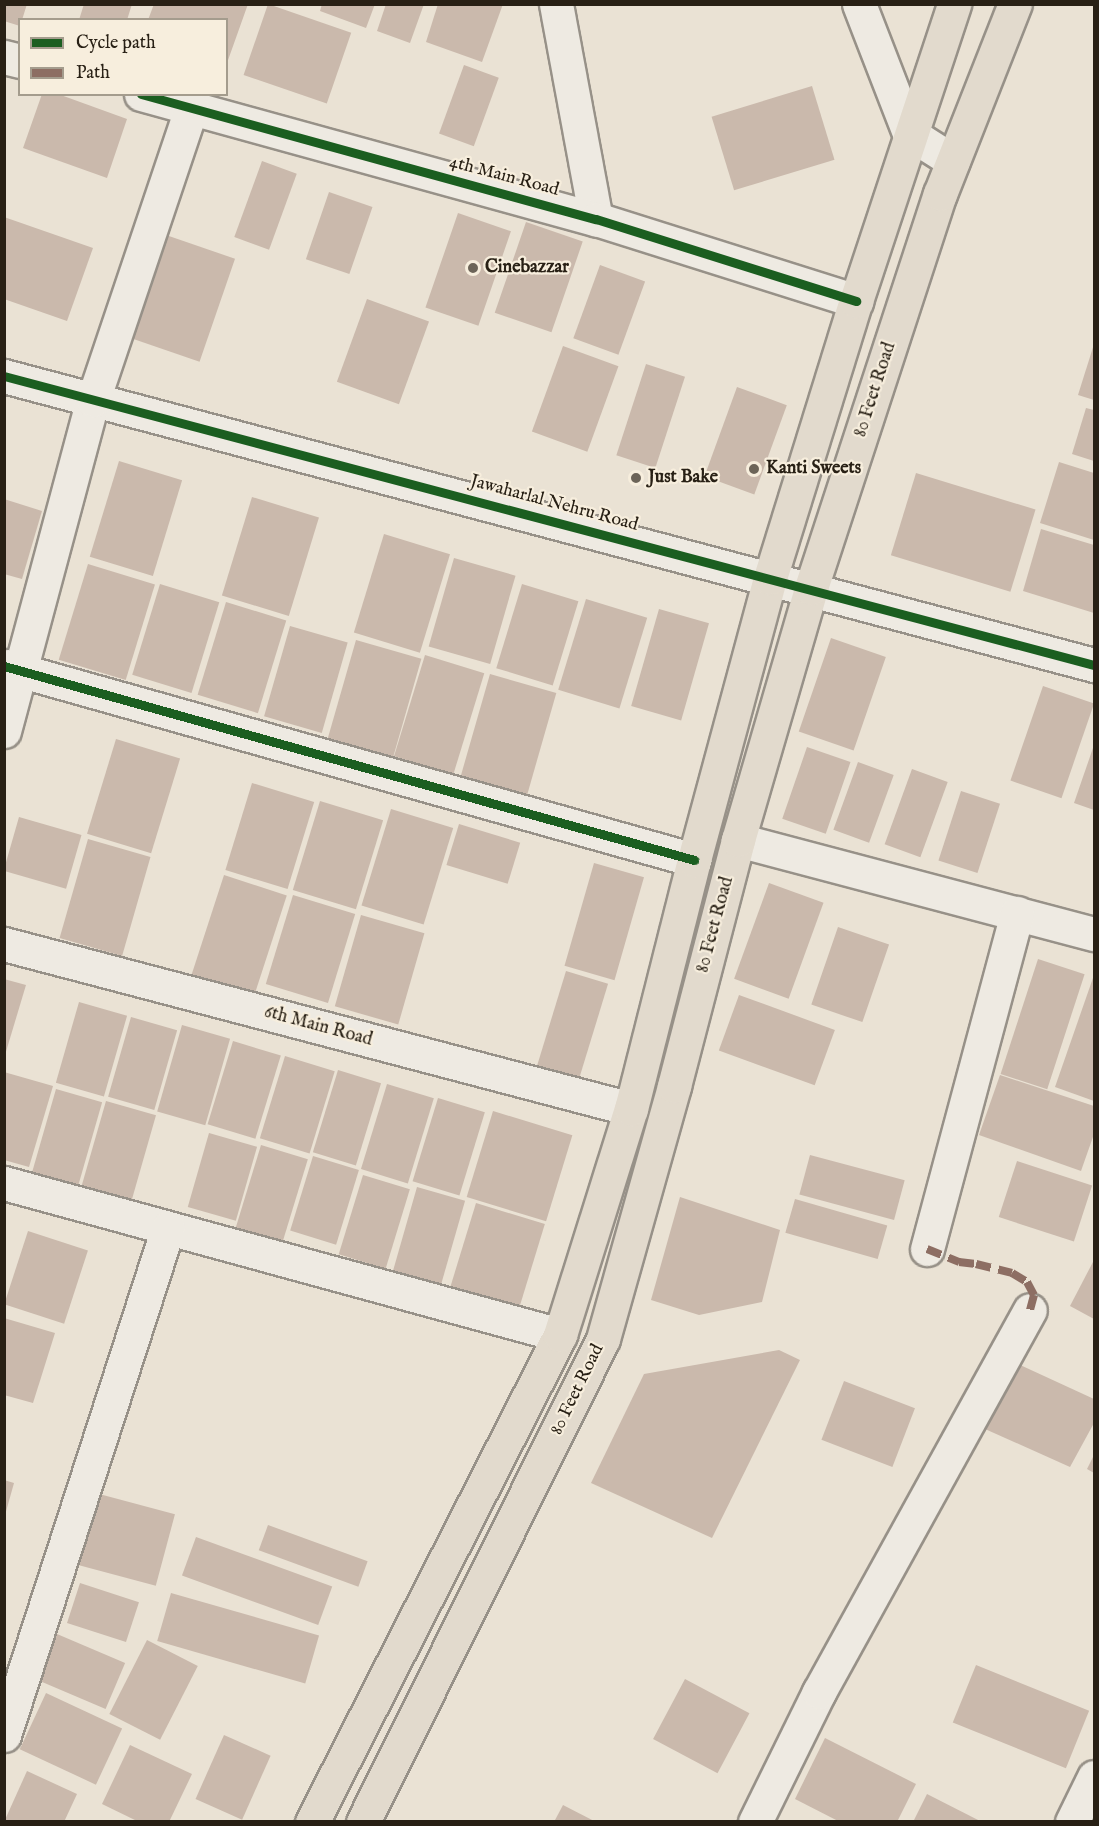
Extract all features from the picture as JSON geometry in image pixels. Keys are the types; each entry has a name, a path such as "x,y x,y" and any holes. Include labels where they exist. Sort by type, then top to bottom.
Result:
{"main road":[{"name":"80 Feet Road","path":"312,1821 560,1335 631,1110 694,860 770,578 909,133 954,4"},
{"name":"80 Feet Road","path":"363,1821 603,1339 738,840 811,588 940,194 1015,4"}],"street":[{"path":"556,4 596,219"},
{"path":"858,4 909,133 953,161"},
{"name":"4th Main Road","path":"148,96 596,219 856,301"},
{"path":"4,731 13,668 93,400 191,108"},
{"name":"Jawaharlal Nehru Road","path":"4,376 1095,665"},
{"path":"13,668 694,860"},
{"path":"738,840 1095,934"},
{"path":"927,1249 1017,913"},
{"name":"6th Main Road","path":"4,944 631,1110"},
{"path":"4,1183 560,1335"},
{"path":"4,1735 168,1228"},
{"path":"755,1821 819,1692 1030,1310"},
{"path":"1072,1821 1095,1777"}],"building":[{"path":"4,4 27,4 23,18 18,18 18,25 4,21"},
{"path":"84,4 132,4 128,18 80,18"},
{"path":"154,4 248,4 228,60 228,18 149,18"},
{"path":"268,4 351,33 327,104 244,75"},
{"path":"322,4 375,4 366,28 320,11"},
{"path":"386,4 424,4 410,43 377,31"},
{"path":"438,4 503,4 482,62 426,42"},
{"path":"464,65 499,78 474,146 439,134"},
{"path":"812,86 835,160 734,190 712,117"},
{"path":"41,96 64,96 127,119 107,178 23,148"},
{"path":"262,161 297,174 269,250 234,237"},
{"path":"329,192 372,207 349,274 306,259"},
{"path":"458,213 511,231 478,326 425,308"},
{"path":"4,217 93,248 67,321 4,299"},
{"path":"526,222 583,242 551,332 495,313"},
{"path":"166,235 235,259 200,362 131,338"},
{"path":"600,265 645,281 618,355 573,338"},
{"path":"367,299 429,322 399,404 337,382"},
{"path":"1094,344 1094,400 1078,395"},
{"path":"563,346 618,366 587,452 532,432"},
{"path":"646,364 685,377 655,468 616,455"},
{"path":"737,387 787,405 754,494 705,476"},
{"path":"1086,408 1094,410 1094,461 1072,454"},
{"path":"119,461 182,480 153,576 90,557"},
{"path":"1059,462 1094,473 1094,540 1040,523"},
{"path":"916,473 1036,510 1010,592 891,555"},
{"path":"252,497 319,517 289,616 222,595"},
{"path":"4,499 42,511 22,579 4,574"},
{"path":"1041,529 1094,545 1094,613 1023,591"},
{"path":"384,534 450,554 420,653 354,632"},
{"path":"454,558 516,576 490,664 429,646"},
{"path":"88,564 155,584 126,680 59,660"},
{"path":"160,584 219,602 192,693 132,675"},
{"path":"522,584 578,601 553,685 496,668"},
{"path":"586,599 647,618 619,709 558,690"},
{"path":"226,602 286,620 258,713 198,695"},
{"path":"659,609 709,623 681,720 631,706"},
{"path":"290,626 348,643 322,733 264,716"},
{"path":"831,638 886,657 854,750 799,732"},
{"path":"356,640 421,659 393,757 328,738"},
{"path":"425,655 484,673 453,774 394,756"},
{"path":"490,674 556,693 527,795 461,776"},
{"path":"1043,686 1094,704 1062,798 1010,781"},
{"path":"116,739 180,759 151,853 87,834"},
{"path":"1094,745 1094,810 1074,803"},
{"path":"807,747 850,762 826,834 782,819"},
{"path":"858,762 894,775 869,843 833,830"},
{"path":"912,769 948,782 920,857 885,844"},
{"path":"252,783 314,802 288,889 225,870"},
{"path":"961,791 1000,804 977,873 938,860"},
{"path":"320,801 383,820 356,909 293,890"},
{"path":"391,809 453,828 424,925 361,906"},
{"path":"19,817 81,835 66,889 4,871"},
{"path":"459,824 520,843 508,884 446,865"},
{"path":"88,839 150,857 122,956 60,938"},
{"path":"594,863 644,877 614,980 565,966"},
{"path":"224,875 287,895 254,995 192,975"},
{"path":"769,883 824,903 789,999 734,979"},
{"path":"293,895 355,914 328,1003 266,984"},
{"path":"361,915 424,933 398,1025 335,1006"},
{"path":"838,927 889,945 862,1022 811,1005"},
{"path":"1038,959 1085,974 1047,1089 1001,1074"},
{"path":"566,971 608,984 577,1084 535,1071"},
{"path":"1094,975 1094,1101 1055,1087"},
{"path":"4,979 26,985 5,1055 4,1055"},
{"path":"739,995 835,1030 815,1085 719,1050"},
{"path":"79,1002 127,1016 104,1097 56,1083"},
{"path":"131,1017 177,1030 154,1110 108,1097"},
{"path":"182,1025 230,1039 205,1125 157,1112"},
{"path":"233,1041 281,1056 255,1139 208,1124"},
{"path":"285,1056 335,1071 310,1153 260,1138"},
{"path":"338,1070 381,1083 356,1165 313,1152"},
{"path":"4,1072 53,1086 29,1167 4,1160"},
{"path":"1000,1075 1094,1106 1094,1134 1081,1171 979,1135"},
{"path":"387,1084 434,1098 408,1183 361,1169"},
{"path":"56,1089 102,1102 78,1187 32,1174"},
{"path":"438,1098 485,1112 459,1196 413,1181"},
{"path":"106,1101 156,1115 131,1201 81,1187"},
{"path":"493,1111 572,1135 546,1221 467,1197"},
{"path":"209,1133 257,1147 236,1221 188,1207"},
{"path":"261,1145 308,1159 282,1243 236,1228"},
{"path":"810,1155 905,1180 894,1220 799,1195"},
{"path":"313,1156 359,1170 336,1245 290,1231"},
{"path":"1017,1161 1092,1185 1074,1242 999,1217"},
{"path":"363,1175 410,1189 386,1269 339,1254"},
{"path":"417,1187 465,1201 441,1284 393,1271"},
{"path":"680,1197 780,1230 762,1302 699,1315 651,1300"},
{"path":"795,1199 887,1225 878,1259 785,1233"},
{"path":"476,1203 545,1224 518,1312 449,1291"},
{"path":"28,1231 88,1250 64,1324 4,1304"},
{"path":"1094,1260 1094,1319 1070,1306"},
{"path":"4,1318 55,1333 33,1403 4,1395"},
{"path":"779,1350 800,1360 712,1538 591,1483 644,1374"},
{"path":"1018,1364 1094,1399 1094,1423 1070,1467 985,1429"},
{"path":"844,1381 915,1408 892,1467 821,1440"},
{"path":"1094,1455 1094,1473 1087,1469"},
{"path":"4,1480 14,1483 5,1515 4,1515"},
{"path":"88,1491 175,1514 156,1586 69,1562"},
{"path":"268,1525 368,1561 358,1587 259,1550"},
{"path":"196,1537 332,1587 318,1625 182,1576"},
{"path":"80,1583 139,1602 126,1642 67,1623"},
{"path":"171,1593 319,1635 305,1684 157,1641"},
{"path":"57,1634 125,1663 106,1709 37,1680"},
{"path":"147,1640 198,1666 160,1740 109,1714"},
{"path":"976,1665 1089,1711 1066,1768 953,1722"},
{"path":"685,1679 749,1713 718,1773 653,1739"},
{"path":"46,1693 122,1728 96,1785 20,1749"},
{"path":"224,1735 271,1756 242,1820 196,1799"},
{"path":"825,1738 916,1784 897,1822 840,1822 795,1799"},
{"path":"130,1745 192,1774 169,1822 139,1822 102,1804"},
{"path":"27,1771 77,1794 64,1822 4,1822"},
{"path":"927,1794 982,1822 913,1822"},
{"path":"563,1805 596,1822 554,1822"}],"marked path":[{"path":"927,1249 959,1262 1012,1273 1027,1282 1034,1295 1030,1310"}],"cycle path":[{"path":"148,96 596,219 856,301"},
{"path":"4,376 1094,665"},
{"path":"4,666 694,860"}],"place":[{"name":"Cinebazzar","path":"473,268"},
{"name":"Kanti Sweets","path":"754,469"},
{"name":"Just Bake","path":"636,478"}]}
